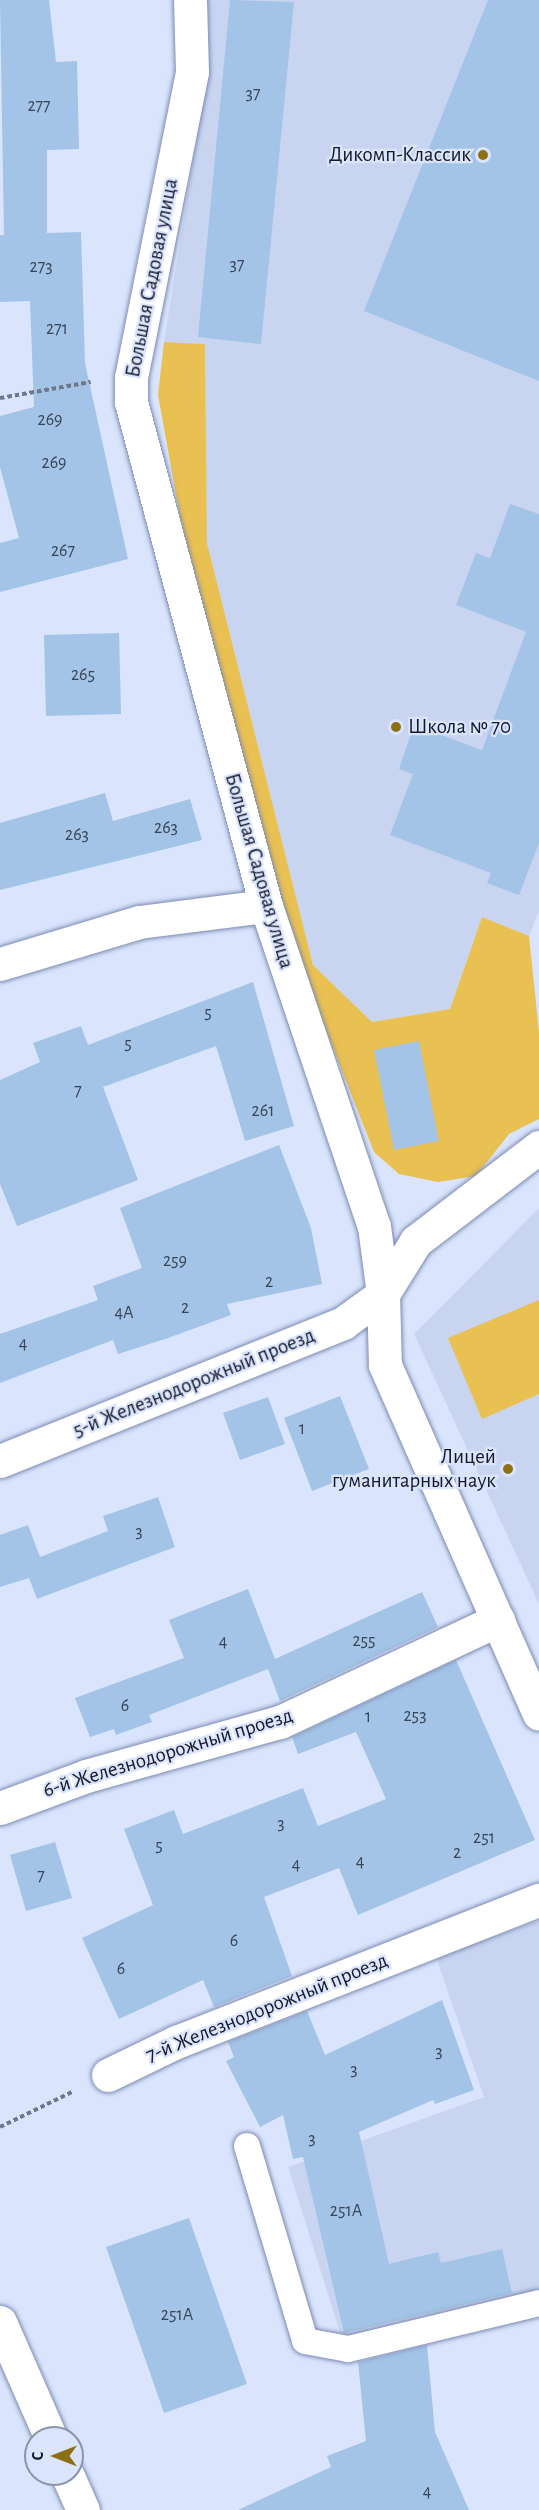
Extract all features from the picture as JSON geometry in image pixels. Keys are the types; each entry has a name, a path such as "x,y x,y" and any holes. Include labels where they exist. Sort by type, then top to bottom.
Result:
{"street":[{"name":"Большая Садовая улица","path":"190,0 192,72 186,111 130,377 131,402 266,906 374,1226 383,1294 385,1365 539,1713"},
{"path":"0,964 139,922 266,906"},
{"path":"383,1294 416,1241 539,1147"},
{"name":"5-й Железнодорожный проезд","path":"0,1461 343,1323 383,1294"},
{"name":"6-й Железнодорожный проезд","path":"0,1808 86,1776 280,1722 498,1620"},
{"name":"7-й Железнодорожный проезд","path":"108,2075 176,2042 539,1900"},
{"path":"0,2322 46,2426"},
{"path":"72,2486 83,2510"}],"lane":[{"path":"247,2146 305,2341 348,2349 539,2303"}],"path":[{"path":"0,398 130,377"},
{"path":"0,2127 108,2075"}],"shaded area":[{"path":"205,0 539,0 539,911 529,936 482,917 450,1009 372,1022 313,965 207,543 205,344 164,342 206,79"},
{"path":"164,342 205,344 207,543 313,965 372,1022 450,1009 482,917 529,936 539,1032 539,1119 509,1134 476,1176 438,1182 399,1174 374,1152 296,954 186,550 158,395"},
{"name":"Лицей гуманитарных наук","path":"539,1208 539,1604 414,1334"},
{"path":"539,1300 539,1394 482,1419 448,1338"},
{"path":"539,1921 539,2291 343,2342 288,2167 484,2097 436,1957"}],"building":[{"path":"0,0 49,0 56,62 77,61 79,149 47,150 47,233 81,232 85,363 128,559 0,592 0,543 19,538 0,467 0,416 34,407 30,301 0,302 0,235 4,235"},
{"path":"230,0 294,2 261,344 198,337"},
{"name":"Дикомп-Классик","path":"488,0 539,0 539,381 364,311"},
{"path":"510,504 539,514 539,843 519,895 487,883 491,873 390,835 413,774 399,769 414,725 482,750 526,632 456,605 476,553 490,558"},
{"path":"119,633 121,714 46,716 44,635"},
{"path":"105,793 113,821 190,799 202,840 0,890 0,823"},
{"path":"253,982 294,1126 245,1141 216,1046 103,1087 138,1180 17,1226 0,1184 0,1080 40,1062 33,1043 81,1026 88,1045"},
{"path":"419,1041 439,1141 394,1150 374,1050"},
{"path":"279,1145 311,1228 322,1284 227,1304 231,1315 168,1338 118,1354 113,1340 0,1383 0,1334 98,1300 93,1286 142,1268 120,1208"},
{"path":"340,1396 369,1469 312,1491 284,1418"},
{"path":"268,1397 285,1444 240,1460 223,1413"},
{"path":"158,1497 175,1547 37,1599 29,1578 0,1587 0,1535 28,1525 40,1557 108,1531 103,1516"},
{"path":"248,1589 275,1659 422,1592 438,1627 280,1701 268,1669 149,1715 152,1722 116,1735 114,1729 90,1737 75,1698 184,1658 169,1620"},
{"path":"456,1660 535,1840 358,1915 339,1868 264,1897 292,1976 214,2007 203,1980 119,2019 82,1938 153,1905 124,1829 174,1810 183,1834 303,1788 318,1826 386,1799 356,1732 298,1754 292,1737"},
{"path":"55,1842 72,1898 26,1911 10,1855"},
{"path":"442,2000 474,2090 435,2104 433,2100 359,2132 389,2264 438,2252 441,2263 502,2249 512,2293 344,2333 303,2157 293,2159 283,2115 260,2127 226,2061 234,2057 228,2042 307,2011 325,2055"},
{"path":"189,2218 247,2384 164,2413 106,2247"},
{"path":"427,2345 435,2432 469,2510 238,2510 331,2467 327,2456 366,2441 358,2362"}],"place":[{"name":"Дикомп-Классик","path":"483,155"},
{"name":"Школа № 70","path":"396,727"},
{"name":"Лицей гуманитарных наук","path":"508,1469"}]}
